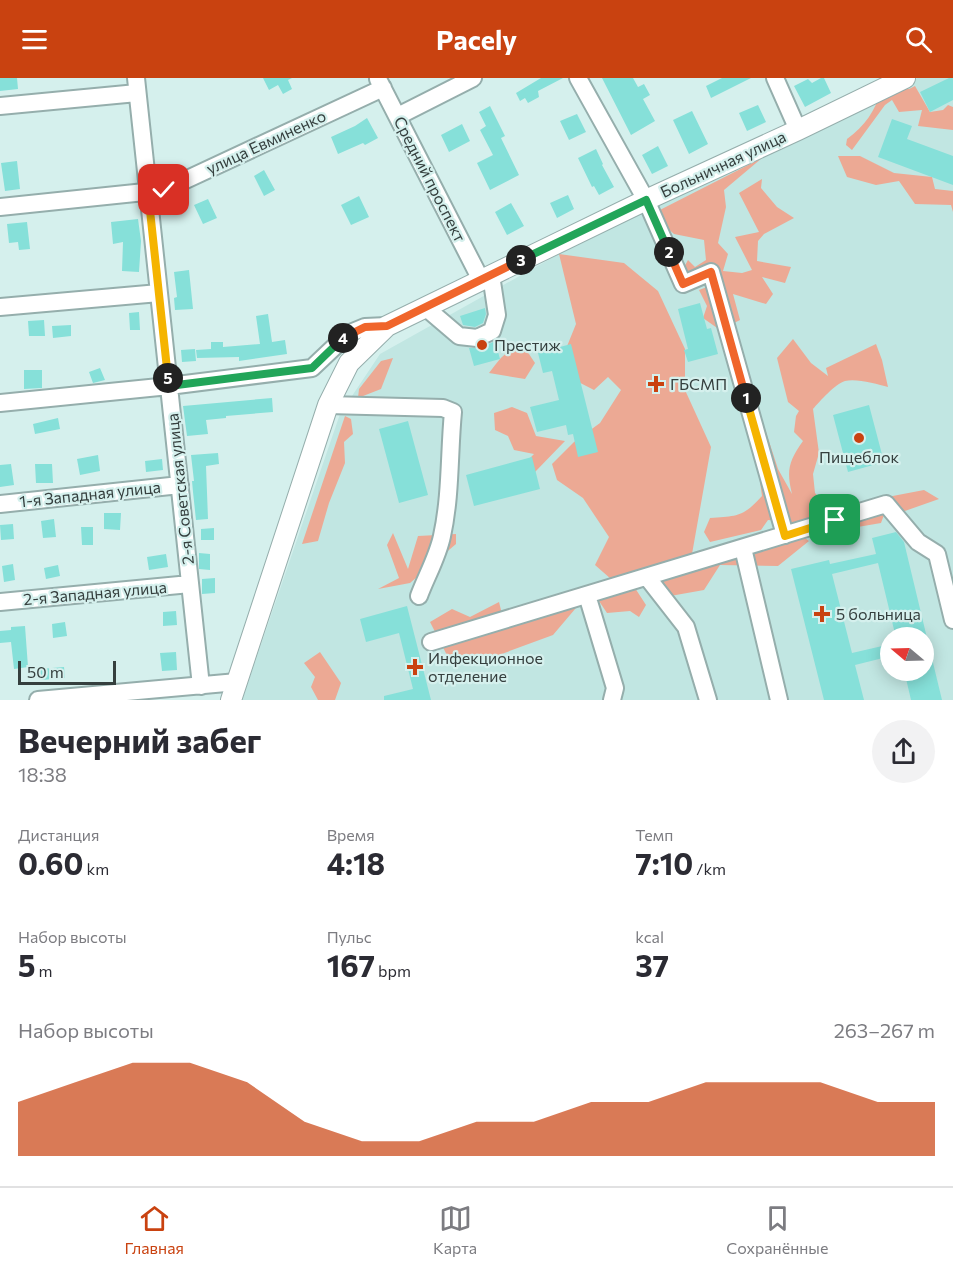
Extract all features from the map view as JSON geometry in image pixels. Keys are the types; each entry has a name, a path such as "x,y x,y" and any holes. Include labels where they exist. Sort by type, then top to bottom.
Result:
{"main road":[{"name":"Больничная улица","path":"387,326 646,200 905,78"},
{"path":"234,691 328,405 349,363 387,326"}],"street":[{"path":"398,116 473,78"},
{"path":"578,78 646,200 683,284 711,272 785,536"},
{"path":"775,78 798,130"},
{"name":"Средний проспект","path":"380,83 486,278 497,315 492,331 477,338 459,336 425,307"},
{"name":"улица Евминенко","path":"0,207 164,190 380,83"},
{"path":"0,106 137,85"},
{"name":"2-я Советская улица","path":"137,85 201,686"},
{"path":"0,307 159,293"},
{"name":"Больничная улица","path":"0,403 169,386 312,368 348,334 365,327 387,326"},
{"path":"328,405 443,408 453,412 448,499 442,539 418,596"},
{"name":"1-я Западная улица","path":"0,504 180,485"},
{"path":"431,642 886,504 918,542 937,554 953,620"},
{"path":"743,548 779,700"},
{"path":"647,577 686,627 708,700"},
{"name":"2-я Западная улица","path":"0,602 190,584"},
{"path":"587,595 615,688 612,700"},
{"path":"38,700 201,686 234,691"}],"shaded area":[{"name":"ГБСМП","path":"917,78 953,78 953,700 242,700 340,414 380,354 559,254"},
{"path":"915,86 930,112 943,110 948,105 953,107 953,130 918,126 922,110 899,112 892,100 885,105 852,150 846,145 847,139 869,117 882,89 909,89"},
{"path":"838,156 860,156 894,173 932,177 935,189 953,191 953,212 951,205 915,204 899,181 876,185 847,177"},
{"path":"762,158 724,190 726,207 718,243 728,254 723,271 742,273 752,270 735,237 759,232 739,193 762,179 761,188 777,207 794,218 764,234 758,241 757,261 791,267 785,283 762,277 773,294 766,304 733,294 740,320 720,330 703,318 707,306 699,290 707,287 682,271 688,260 695,267 706,260 704,240 674,234 652,214"},
{"path":"559,254 624,263 658,291 685,349 685,390 711,447 692,554 611,579 595,565 609,537 583,498 557,480 552,464 574,442 600,423 621,390 608,377 594,390 557,371 576,324"},
{"path":"793,339 811,363 828,376 826,368 876,344 888,387 861,381 845,381 832,389 813,409 819,453 813,474 815,493 825,504 849,512 877,499 924,490 939,499 902,512 885,512 881,523 846,529 835,535 820,536 804,523 768,520 761,530 710,542 704,532 710,518 727,517 745,512 762,496 751,439 765,429 778,469 792,494 789,478 790,466 803,441 794,432 799,411 788,402 777,358"},
{"path":"525,348 535,363 525,379 489,373 508,353"},
{"path":"393,358 381,389 358,398 359,389 381,361"},
{"path":"512,407 527,413 536,436 565,441 535,472 522,466 534,454 514,450 508,436 495,430 494,413"},
{"path":"345,416 351,419 353,434 344,442 345,463 329,503 318,541 302,544"},
{"path":"794,530 809,541 778,566 720,565 704,590 659,598 651,581"},
{"path":"393,533 408,569 418,536 456,534 456,544 410,583 378,589 399,578 387,545"},
{"path":"635,588 646,605 639,617 630,611 607,613 595,595"},
{"path":"499,602 503,618 581,602 553,635 488,659 452,665 430,622 452,609 470,617"},
{"path":"320,652 341,683 335,700 318,700 311,687 315,677 304,663"}],"building":[{"path":"0,78 17,78 18,89 0,91"},
{"path":"263,78 292,78 288,80 292,89 283,94 278,85 269,90"},
{"path":"541,78 563,78 538,91 539,97 528,103 525,98 520,101 516,93"},
{"path":"602,78 633,78 638,87 644,84 650,95 643,99 655,121 631,135"},
{"path":"722,78 751,78 711,98 706,86"},
{"path":"824,78 831,93 805,107 794,86 808,79 812,83"},
{"path":"953,78 953,100 930,112 920,92"},
{"path":"758,105 766,122 747,131 739,113"},
{"path":"490,106 505,136 501,138 519,175 490,190 477,163 493,155 480,130 486,126 479,112"},
{"path":"692,111 708,144 689,154 673,120"},
{"path":"577,114 586,132 569,140 560,121"},
{"path":"367,118 378,138 338,154 331,137"},
{"path":"892,119 912,126 907,139 953,156 953,185 878,157"},
{"path":"462,124 470,141 449,152 441,135"},
{"path":"658,146 668,166 652,174 642,155"},
{"path":"596,149 614,187 599,195 594,186 592,187 578,158"},
{"path":"17,161 20,189 5,191 1,163"},
{"path":"264,170 275,190 264,196 254,176"},
{"path":"568,195 574,209 557,218 550,203"},
{"path":"359,196 369,217 351,225 341,205"},
{"path":"208,199 217,218 203,224 194,205"},
{"path":"511,203 524,226 507,235 495,212"},
{"path":"138,219 141,241 139,272 122,271 123,242 113,244 111,222"},
{"path":"27,222 30,249 19,250 18,242 9,243 7,224"},
{"path":"189,270 193,309 175,310 174,298 177,297 174,272"},
{"path":"700,303 707,329 711,328 718,354 688,362 684,350 688,349 678,309"},
{"path":"485,308 483,323 475,327 463,325 460,316"},
{"path":"139,312 140,330 130,330 129,313"},
{"path":"268,314 272,342 285,340 287,354 239,361 239,357 197,358 196,350 211,349 211,342 223,342 223,347 260,344 256,316"},
{"path":"44,320 45,336 29,336 28,321"},
{"path":"71,325 71,336 53,338 52,326"},
{"path":"495,341 500,359 474,366 469,348 481,348"},
{"path":"571,344 598,452 578,457 573,434 568,435 566,425 537,432 530,407 559,400 552,371 543,373 538,353"},
{"path":"195,349 196,361 182,362 181,350"},
{"path":"100,368 105,380 93,383 89,372"},
{"path":"24,370 42,370 42,388 24,389"},
{"path":"272,398 273,412 206,420 208,434 187,436 183,406"},
{"name":"Пищеблок","path":"869,405 884,462 848,472 833,415"},
{"path":"58,418 60,429 35,434 33,424"},
{"path":"408,421 428,495 399,503 379,429"},
{"path":"218,453 219,464 206,466 208,519 196,520 191,455"},
{"path":"98,455 100,471 80,475 77,459"},
{"path":"532,457 540,489 474,506 466,475"},
{"path":"162,459 163,470 146,472 145,461"},
{"path":"11,464 14,485 0,487 0,465"},
{"path":"35,464 52,464 53,483 36,483"},
{"path":"104,513 121,513 120,530 104,529"},
{"path":"54,519 56,537 43,538 41,521"},
{"path":"13,524 14,539 1,540 0,525"},
{"path":"81,527 93,527 93,545 82,545"},
{"path":"214,528 214,540 201,540 201,529"},
{"path":"896,532 904,542 924,627 893,627 878,563 832,574 852,653 880,647 880,659 855,665 864,700 824,700 791,569 829,560 830,564 876,554 872,538"},
{"path":"199,553 210,554 210,570 199,569"},
{"path":"166,554 168,567 149,570 147,557"},
{"path":"13,564 15,580 4,582 2,566"},
{"path":"58,565 60,576 46,579 44,568"},
{"path":"215,578 215,593 202,594 202,579"},
{"name":"Инфекционное отделение","path":"407,606 431,700 384,700 384,696 413,689 399,633 366,642 360,619"},
{"path":"176,611 177,625 163,626 163,612"},
{"path":"65,622 67,636 53,638 52,624"},
{"path":"25,626 28,667 14,669 11,642 0,643 0,631"},
{"path":"176,652 177,670 162,671 160,653"},
{"path":"64,667 65,678 41,680 40,669"},
{"path":"934,667 942,700 911,700 907,681 934,681"}],"place":[{"name":"Престиж","path":"482,345"},
{"name":"ГБСМП","path":"656,384"},
{"name":"Пищеблок","path":"859,438"},
{"name":"5 больница","path":"822,614"},
{"name":"Инфекционное отделение","path":"415,667"}],"route":[{"path":"164,190 148,192 169,386 312,368 348,334 365,327 387,326 646,200 683,284 711,272 785,536 835,520"}]}
